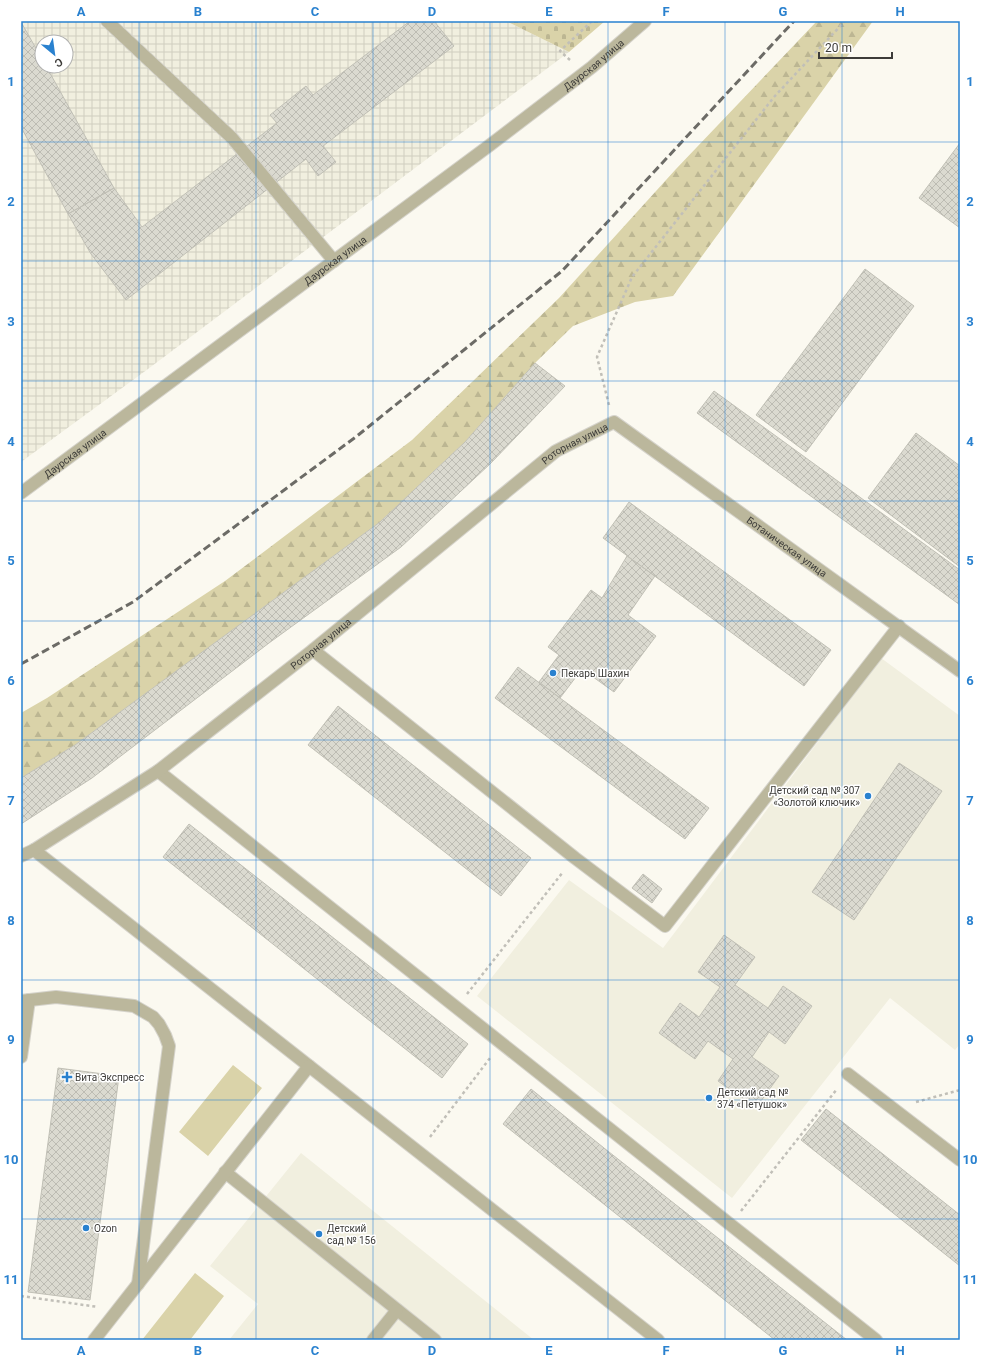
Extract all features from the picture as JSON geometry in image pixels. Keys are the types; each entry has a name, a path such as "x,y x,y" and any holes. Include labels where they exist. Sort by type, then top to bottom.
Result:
{"street":[{"path":"107,21 232,138 334,261"},
{"name":"Даурская улица","path":"21,493 334,261 584,73 645,21"},
{"name":"Ботаническая улица","path":"614,422 960,671"},
{"name":"Роторная улица","path":"21,856 34,850 158,771 313,650 556,452 614,422"},
{"path":"313,650 575,858 665,926 899,626"},
{"path":"158,771 876,1340"},
{"path":"34,850 658,1340"},
{"path":"21,1058 25,1001 63,997 134,1006 153,1017 165,1035 169,1046 138,1284"},
{"path":"94,1340 309,1066"},
{"path":"848,1074 960,1160"},
{"path":"225,1172 435,1340"},
{"path":"373,1340 397,1310"}],"path":[{"path":"584,73 560,51 592,21"},
{"path":"614,422 597,357 632,277 774,97 844,21"},
{"path":"456,1008 575,858"},
{"path":"419,1152 502,1044"},
{"path":"730,1225 848,1074"},
{"path":"893,1108 960,1090"},
{"path":"21,1296 118,1309"}],"shaded area":[{"path":"21,21 506,21 569,52 148,369 21,462"},
{"path":"881,658 960,716 960,1044 955,1050 890,998 732,1198 477,996 569,880 663,948"},
{"name":"Детский сад № 156","path":"301,1153 534,1340 229,1340 258,1304 210,1266"}],"green space":[{"path":"506,21 605,21 569,52"},
{"path":"817,21 873,21 673,296 635,302 573,326 535,363 465,442 380,522 75,745 21,778 21,713 47,698 225,581 412,440 559,298 676,169"},
{"path":"233,1065 262,1088 208,1156 179,1132"},
{"path":"195,1273 224,1296 190,1340 142,1340"}],"building":[{"path":"410,21 434,21 454,46 323,146 336,162 318,176 306,159 126,300 91,254 68,214 114,188 142,227 277,123 270,115 306,86 313,95"},
{"path":"21,22 34,45 34,74 50,74 114,188 68,214 21,127"},
{"path":"960,143 960,228 919,198"},
{"path":"865,269 914,306 806,452 756,415"},
{"path":"535,363 565,386 490,464 401,547 269,643 92,778 21,824 21,778 75,745 380,522 465,442"},
{"path":"714,391 960,570 960,605 697,413"},
{"path":"916,433 960,466 960,567 868,498"},
{"path":"629,502 831,650 804,686 603,538"},
{"path":"627,556 655,576 628,615 656,636 614,692 582,669 560,698 539,682 559,655 548,647 591,590 602,598"},
{"path":"518,667 709,808 685,839 495,698"},
{"path":"338,706 531,858 501,896 308,745"},
{"path":"899,763 942,791 854,920 812,892"},
{"path":"189,824 468,1044 442,1078 163,857"},
{"path":"643,874 662,889 652,903 632,888"},
{"path":"724,935 755,957 735,985 768,1008 783,986 812,1006 785,1044 769,1032 752,1057 779,1076 756,1108 718,1081 733,1059 708,1041 695,1059 659,1033 680,1003 699,1017 720,987 698,972"},
{"path":"58,1068 119,1076 90,1300 28,1292"},
{"path":"531,1089 847,1340 775,1340 503,1124"},
{"path":"826,1109 960,1215 960,1266 801,1140"}],"railway":[{"path":"21,664 133,602 357,436 562,271 794,21"}],"place":[{"name":"Пекарь Шахин","path":"553,673"},
{"name":"Детский сад № 307 «Золотой ключик»","path":"868,796"},
{"name":"Вита Экспресс","path":"67,1077"},
{"name":"Детский сад № 374 «Петушок»","path":"709,1098"},
{"name":"Ozon","path":"86,1228"},
{"name":"Детский сад № 156","path":"319,1234"}]}
